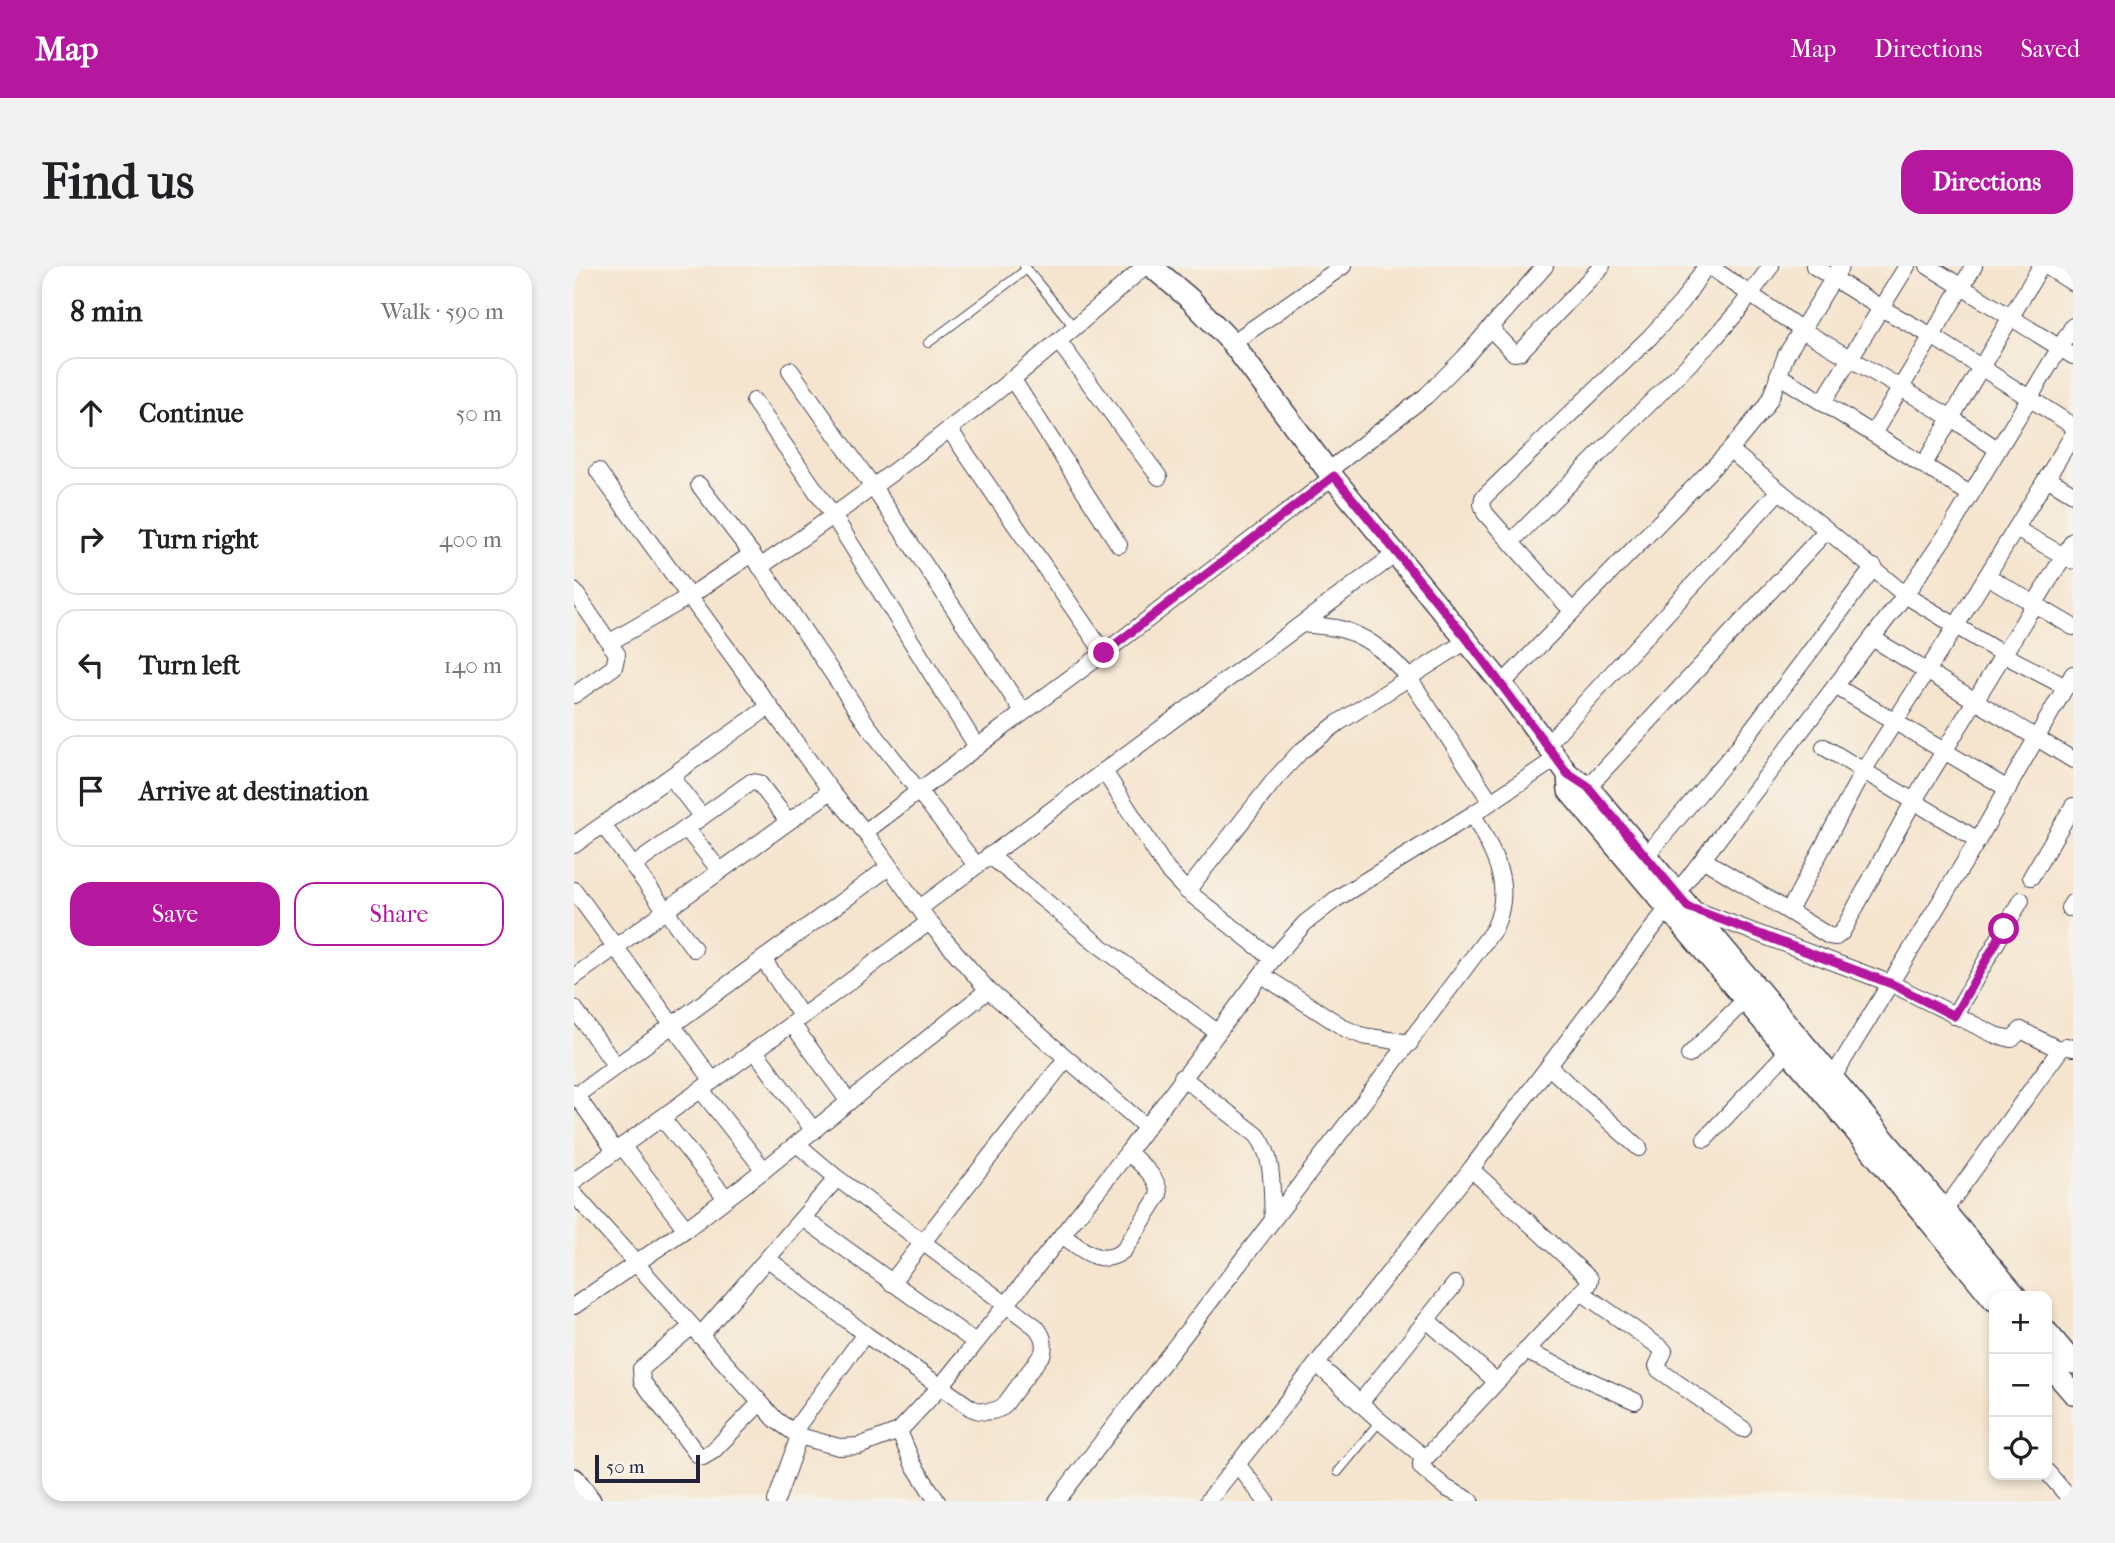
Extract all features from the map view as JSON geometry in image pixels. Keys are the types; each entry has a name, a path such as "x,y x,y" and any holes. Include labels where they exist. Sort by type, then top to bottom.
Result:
{"street":[{"path":"610,642 834,517 1013,380 1145,266"},
{"path":"1151,266 1190,299 1232,343 1331,473 1468,640 1557,759 1588,787 1645,857 1745,1000 1989,1294"},
{"path":"1232,343 1343,266"},
{"path":"866,832 917,791 1104,653 1426,396 1545,266"},
{"path":"1490,328 1514,353 1520,352 1602,266"},
{"path":"1572,611 1485,513 1483,498 1650,337 1682,302 1708,266 1802,330 1951,417 1997,449"},
{"path":"1511,542 1720,332 1771,266"},
{"path":"1814,266 1837,272 1881,308 1932,336 2073,426"},
{"path":"1824,402 1907,266"},
{"path":"1928,266 2066,352"},
{"path":"1874,432 1974,266"},
{"path":"1924,464 2043,266 2073,282"},
{"path":"1502,684 1730,450 1765,407 1786,355 1837,272"},
{"path":"1208,1501 1677,903 1704,860 1905,595 1950,529 2028,398 2066,352 2073,326"},
{"path":"1059,342 1159,477"},
{"path":"790,370 873,487 1023,712"},
{"path":"1778,375 1874,432 1970,494"},
{"path":"1013,380 1119,545"},
{"path":"754,401 834,517 977,747"},
{"path":"949,429 1104,653"},
{"path":"1789,911 1863,771 2073,435"},
{"path":"1730,450 1905,595 2004,655 2069,680 1978,840 1833,1077"},
{"path":"598,471 831,790 866,832 924,915 988,990 1146,1127"},
{"path":"2047,478 2073,494"},
{"path":"699,485 756,561 821,659 917,791 982,860 1217,1032"},
{"path":"574,1194 760,1403 796,1434 839,1447 859,1446 898,1431 941,1386 1062,1235 1273,959 1305,923 1319,911 1557,759 1779,491"},
{"path":"2016,528 2069,559"},
{"path":"1588,787 1827,530"},
{"path":"1704,860 1829,936 1836,937 1842,932 1944,750 2035,606 2069,559 2073,541"},
{"path":"574,1181 797,1021 924,915 982,860 1396,553"},
{"path":"1645,857 1737,750 1874,567"},
{"path":"1987,576 2073,626"},
{"path":"574,591 617,654 614,667 574,695"},
{"path":"1303,624 1346,630 1370,642 1394,661 1409,678 1491,802"},
{"path":"1872,638 2073,760"},
{"path":"1187,891 1276,778 1300,752 1338,723 1468,640"},
{"path":"1835,686 2008,789"},
{"path":"574,845 770,706"},
{"path":"1824,747 1978,840"},
{"path":"1557,759 1569,791 1677,903 1833,1077 2012,1291"},
{"path":"1104,771 1167,870 1187,891 1273,959"},
{"path":"671,777 702,817"},
{"path":"634,866 751,782 756,781 788,821"},
{"path":"574,977 831,790"},
{"path":"2031,877 2073,806"},
{"path":"1057,1501 1410,1043 1494,929 1503,900 1502,878 1473,814"},
{"path":"603,825 694,949"},
{"path":"686,828 720,871"},
{"path":"686,1229 575,1094 889,867"},
{"path":"574,890 673,1025 707,1085 764,1171"},
{"path":"1954,1016 2021,900"},
{"path":"1677,903 1892,984 1978,1029 2007,1039 2015,1037 2021,1030 2066,1049 1944,1211"},
{"path":"763,960 797,1021 849,1102"},
{"path":"1262,975 1363,1036 1410,1043"},
{"path":"574,1306 686,1229 764,1171 988,990"},
{"path":"1689,1055 1745,1000"},
{"path":"574,1008 615,1065"},
{"path":"755,1051 814,1131"},
{"path":"1705,1139 1788,1051"},
{"path":"891,1283 1066,1059"},
{"path":"1549,1067 1639,1148"},
{"path":"1182,1077 1257,1135 1265,1146 1269,1159 1273,1218"},
{"path":"662,1118 726,1198"},
{"path":"768,1259 865,1334 971,1408 982,1412 993,1412 1003,1406 1043,1353 1045,1343 1036,1327 837,1178 797,1144"},
{"path":"1062,1235 1094,1257 1106,1259 1124,1250 1159,1195 1153,1177 1128,1152"},
{"path":"1471,1169 1589,1275 1589,1284 1421,1463 1421,1467 1448,1497 1471,1501"},
{"path":"760,1403 713,1451 703,1457 697,1454 642,1381 640,1374 642,1369 696,1331 768,1259 837,1178"},
{"path":"803,1218 975,1342"},
{"path":"1360,1403 1455,1284"},
{"path":"1581,1292 1661,1348 1664,1355 1657,1366 1659,1370 1743,1429"},
{"path":"1427,1320 1496,1381"},
{"path":"776,1501 796,1434 865,1334"},
{"path":"2052,1338 2073,1363"},
{"path":"1525,1351 1635,1401"},
{"path":"1317,1364 1425,1458"},
{"path":"2052,1369 2073,1393"},
{"path":"898,1431 937,1501"},
{"path":"1237,1464 1266,1501"},
{"path":"2052,1478 2072,1501"},
{"path":"574,1479 590,1501"}],"lane":[{"path":"928,343 1025,268 1075,328"},
{"path":"1338,1472 1380,1421"}],"route":[{"path":"1104,653 1334,476 1468,640 1568,774 1588,787 1688,907 1892,984 1954,1016 2004,929"}]}
